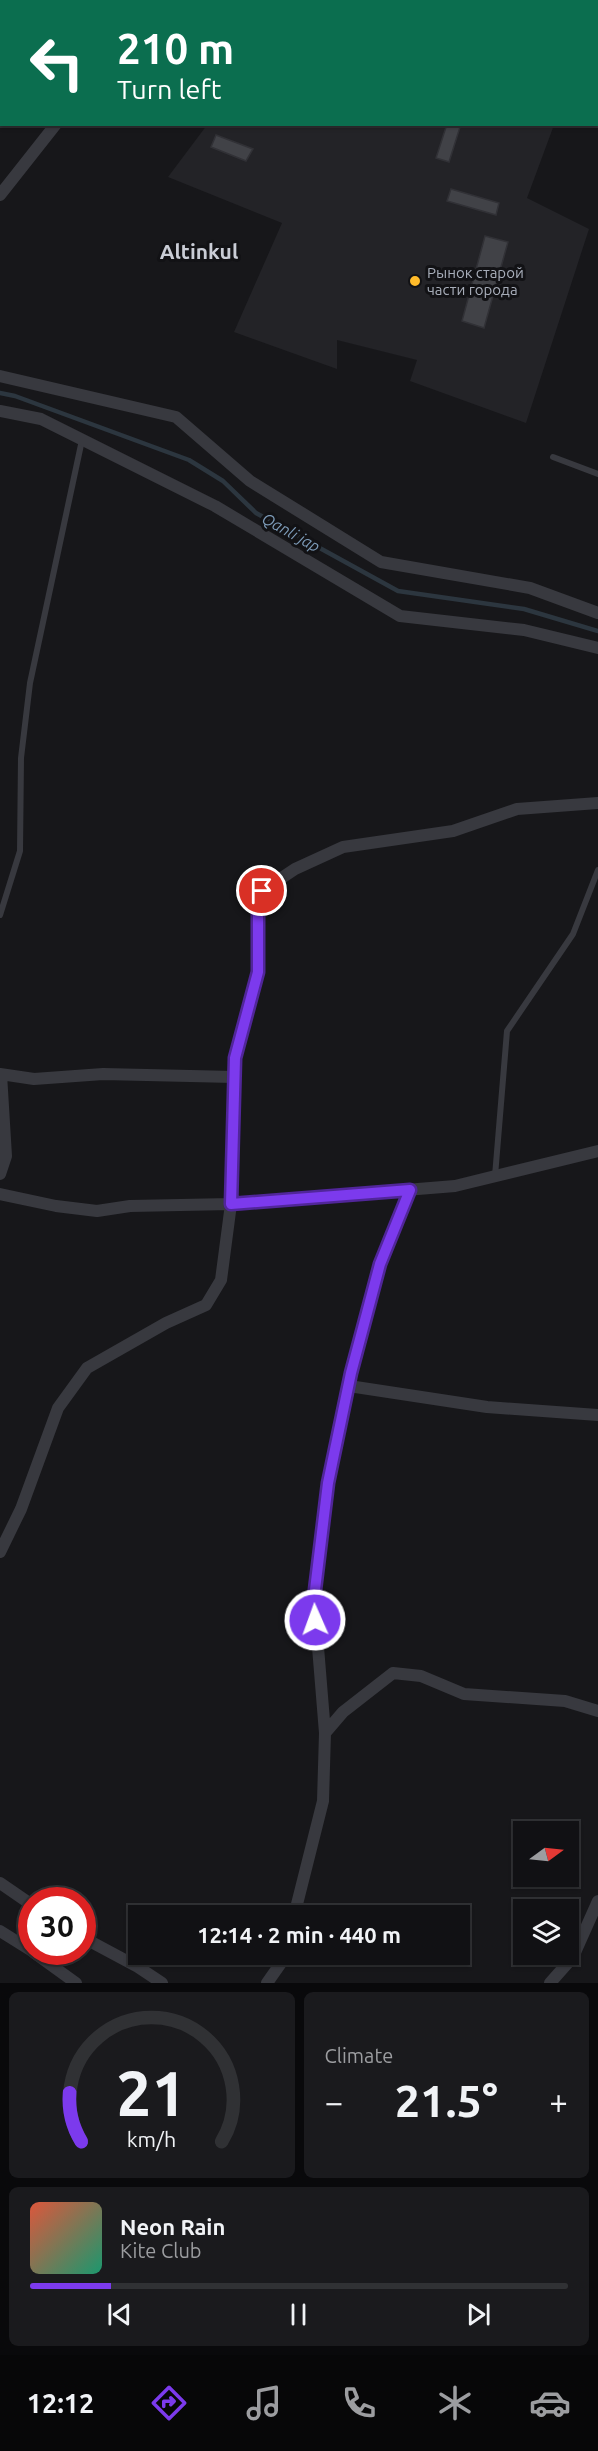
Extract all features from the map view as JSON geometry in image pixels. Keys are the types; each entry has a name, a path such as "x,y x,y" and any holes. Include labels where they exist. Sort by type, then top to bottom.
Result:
{"street":[{"path":"0,195 54,126"},
{"path":"0,376 176,417 250,481 381,562 530,588 598,613"},
{"path":"0,411 41,419 215,506 400,616 524,630 598,648"},
{"path":"0,1552 21,1509 58,1408 87,1368 166,1323 206,1305 221,1281 231,1204 235,1058 258,972 258,915 262,891 295,869 343,847 453,831 517,809 598,803"},
{"path":"0,1174 6,1156 1,1074 34,1079 103,1074 234,1077"},
{"path":"0,1194 56,1206 97,1211 129,1206 231,1204 455,1186 598,1151"},
{"path":"297,1905 323,1801 326,1733 314,1598 328,1483 349,1386 380,1264 410,1190"},
{"path":"349,1386 487,1407 598,1415"},
{"path":"326,1733 343,1712 393,1673 422,1676 464,1694 565,1701 598,1711"},
{"path":"0,1883 18,1895"},
{"path":"550,1983 573,1957 598,1901"},
{"path":"0,1931 18,1942"},
{"path":"96,1944 162,1983"},
{"path":"51,1965 76,1983"},
{"path":"267,1983 279,1965"}],"lane":[{"path":"0,915 20,851 21,758 30,683 82,440"},
{"path":"553,457 598,474"},
{"path":"495,1176 507,1031 573,934 598,870"}],"shaded area":[{"name":"Рынок старой части города","path":"206,126 554,126 527,198 589,229 526,423 410,381 417,360 337,340 337,369 234,332 282,223 168,177"}],"building":[{"path":"446,126 460,126 449,162 436,158"},
{"path":"216,135 253,149 246,161 211,147"},
{"path":"451,189 499,203 496,215 447,201"},
{"path":"485,236 508,242 484,328 462,321"}],"waterway":[{"name":"Qanli jap","path":"0,393 15,396 189,460 223,481 256,513 398,591 524,609 598,631"}],"place":[{"name":"Рынок старой части города","path":"415,281"}],"district":[{"name":"Altinkul","path":"199,251"}],"route":[{"path":"262,891 258,915 258,972 235,1058 231,1204 410,1190 380,1264 351,1373 328,1483 314,1598 315,1620"}]}
